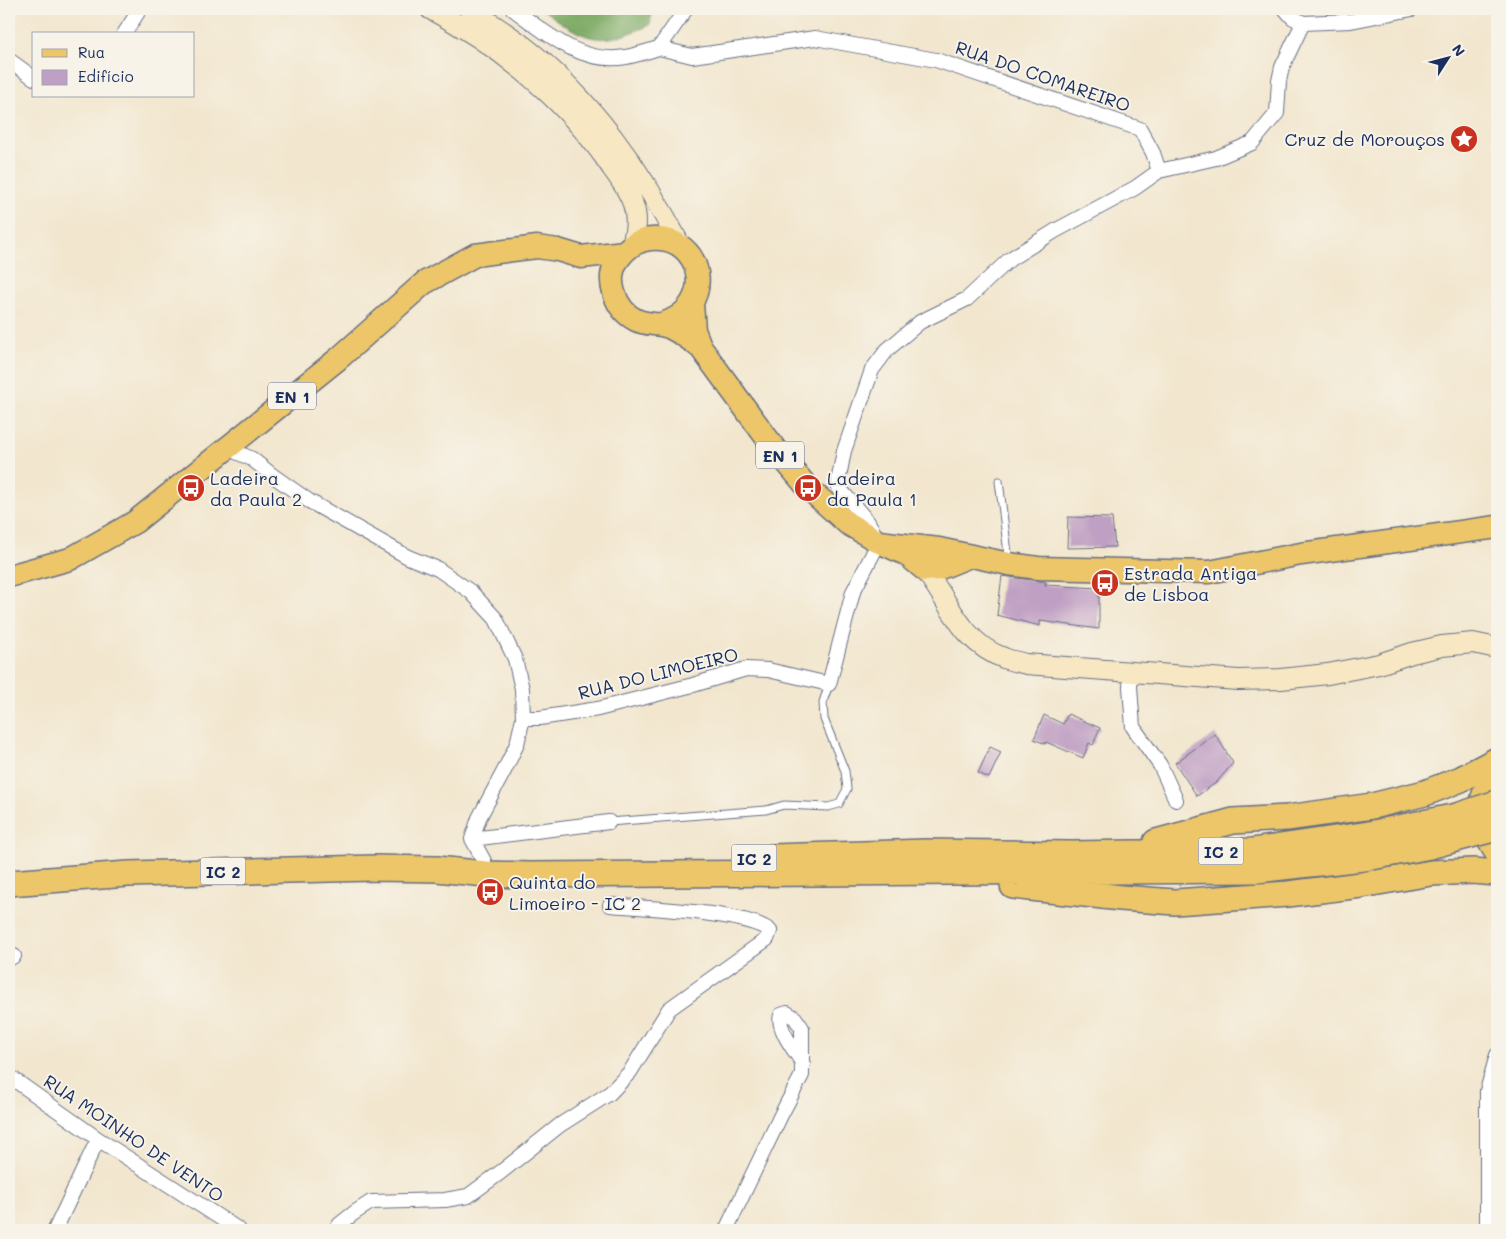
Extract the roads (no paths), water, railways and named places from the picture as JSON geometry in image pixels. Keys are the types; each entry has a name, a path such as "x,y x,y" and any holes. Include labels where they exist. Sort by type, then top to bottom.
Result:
{"highway":[{"path":"1072,854 1175,838 1233,822 1287,818 1372,806 1425,793 1460,779 1497,760"},
{"path":"1497,770 1483,801 1482,822 1497,852"},
{"name":"IC 2","path":"9,883 148,873 374,868 437,869 486,874 1257,870 1370,846 1497,803"},
{"name":"IC 2","path":"437,869 478,850 724,859 926,852 1072,854 1252,851 1370,846 1430,846 1497,828"},
{"path":"950,873 1007,886 1144,901 1175,902 1288,894 1362,885 1431,873 1473,871 1497,873"}],"main road":[{"path":"657,238 670,241 681,247 690,256 696,267 697,292 692,303 679,317 661,324 648,324 631,316 618,302 613,291 612,277 616,263 628,248 644,240 657,238"},
{"name":"EN 1","path":"9,576 70,559 135,522 338,359 424,282 475,255 537,247 558,250 581,257 595,267 613,291"},
{"name":"EN 1","path":"581,257 628,248"},
{"name":"EN 1","path":"692,303 694,330 701,348 772,445 808,488 847,523 879,542 906,554 925,570"},
{"name":"EN 1","path":"661,324 686,336 701,348"},
{"name":"EN 1","path":"879,542 939,549 966,558 1038,568 1209,572 1301,554 1497,527"},
{"path":"925,570 938,568 966,558"}],"street":[{"path":"125,32 140,9"},
{"path":"430,9 456,22 511,61 558,103 601,152 625,186 633,202 636,219 628,248"},
{"path":"469,9 523,46 571,89 616,141 658,202 681,247"},
{"path":"513,9 561,44 594,57 625,58 659,48 686,9"},
{"path":"829,684 853,592 879,542 868,522 839,488 839,477 844,451 872,370 887,350 920,322 967,299 1010,259 1056,231 1135,188 1159,171 1216,158 1252,143 1277,113 1279,81 1295,14 1351,21 1412,9"},
{"name":"RUA DO COMAREIRO","path":"659,48 692,56 815,38 936,60 1140,129 1153,153 1159,171"},
{"path":"9,60 32,77"},
{"path":"227,448 252,459 272,476 309,501 408,557 438,569 471,592 496,619 515,659 522,689 523,718 517,744 479,818 478,850 608,822"},
{"path":"939,549 928,561 925,570 957,622 979,645 1002,658 1026,664 1238,680 1281,679 1328,674 1379,664 1412,653 1442,646 1473,643 1497,648"},
{"path":"942,597 950,580 966,558"},
{"name":"RUA DO LIMOEIRO","path":"523,718 540,718 598,709 693,686 746,670 768,670 829,684"},
{"path":"1131,673 1130,687 1134,727 1160,766 1176,800"},
{"path":"341,1228 354,1213 371,1202 445,1200 468,1196 560,1125 610,1093 630,1072 669,1009 766,939 770,931 764,925 724,916 610,905"},
{"path":"726,1230 802,1075 802,1028 795,1018 787,1013 781,1015 779,1020"},
{"path":"1487,1230 1487,1091 1497,1055"},
{"name":"RUA MOINHO DE VENTO","path":"9,1076 98,1139 239,1230"},
{"path":"56,1230 98,1139"}],"lane":[{"path":"999,481 1009,564"},
{"path":"608,822 766,810 784,805 828,807 839,804 847,789 845,771 824,719 822,702 829,684"}],"place":[{"name":"Cruz de Morouços","path":"1464,139"},
{"name":"Ladeira da Paula 2","path":"191,488"},
{"name":"Ladeira da Paula 1","path":"808,488"},
{"name":"Estrada Antiga de Lisboa","path":"1105,583"},
{"name":"Quinta do Limoeiro - IC 2","path":"490,892"}]}
